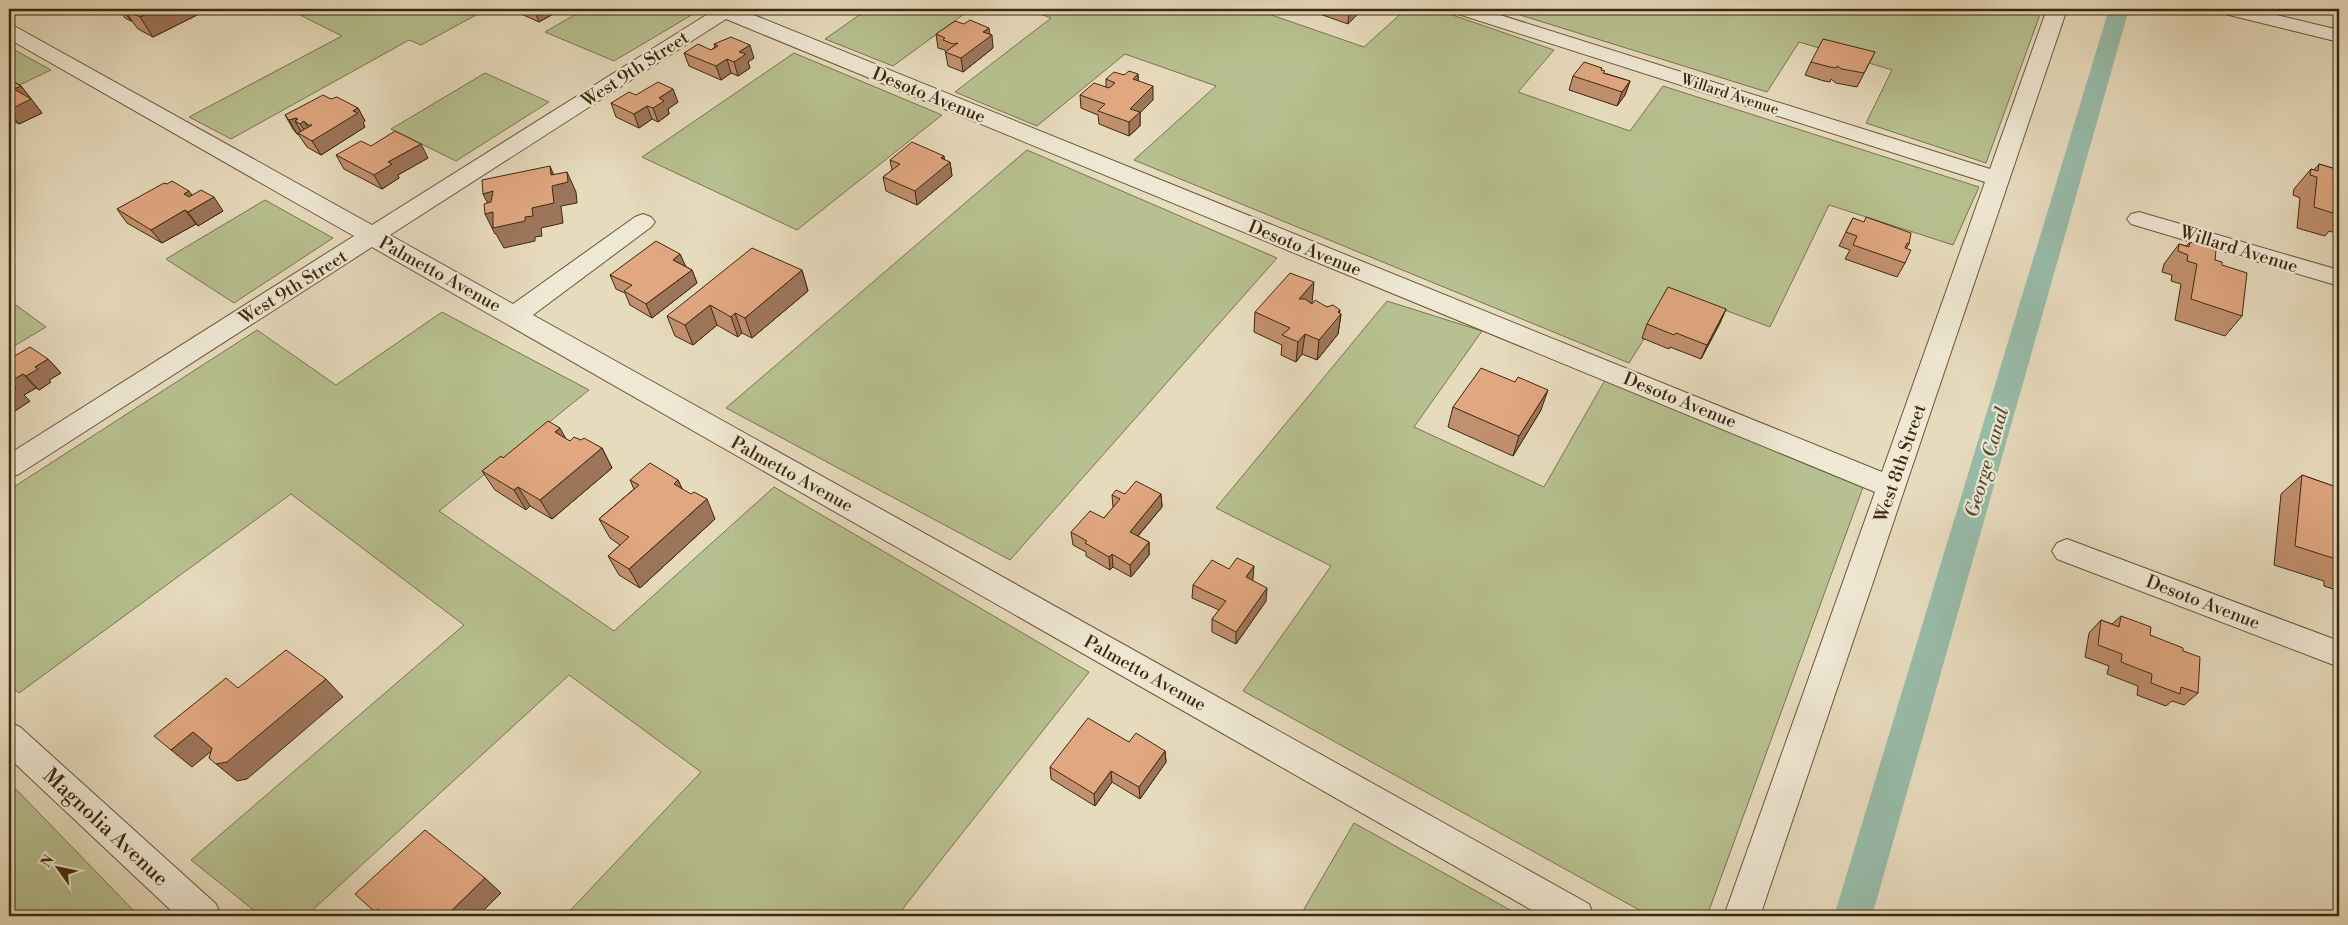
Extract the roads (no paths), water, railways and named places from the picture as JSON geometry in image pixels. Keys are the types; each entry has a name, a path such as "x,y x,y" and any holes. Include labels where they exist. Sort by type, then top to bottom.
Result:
{"street":[{"name":"Willard Avenue","path":"1462,9 1998,179"},
{"name":"West 8th Street","path":"1742,916 2057,9"},
{"path":"2228,9 2339,36"},
{"name":"West 9th Street","path":"9,467 724,10"},
{"name":"Desoto Avenue","path":"724,10 1892,487"},
{"name":"Palmetto Avenue","path":"9,31 1576,916"},
{"name":"Willard Avenue","path":"2140,219 2339,278"},
{"path":"514,316 643,222"},
{"name":"Desoto Avenue","path":"2067,551 2339,654"},
{"name":"Magnolia Avenue","path":"9,737 203,916"}],"waterway":[{"name":"George Canal","path":"1853,916 2119,9"}]}
